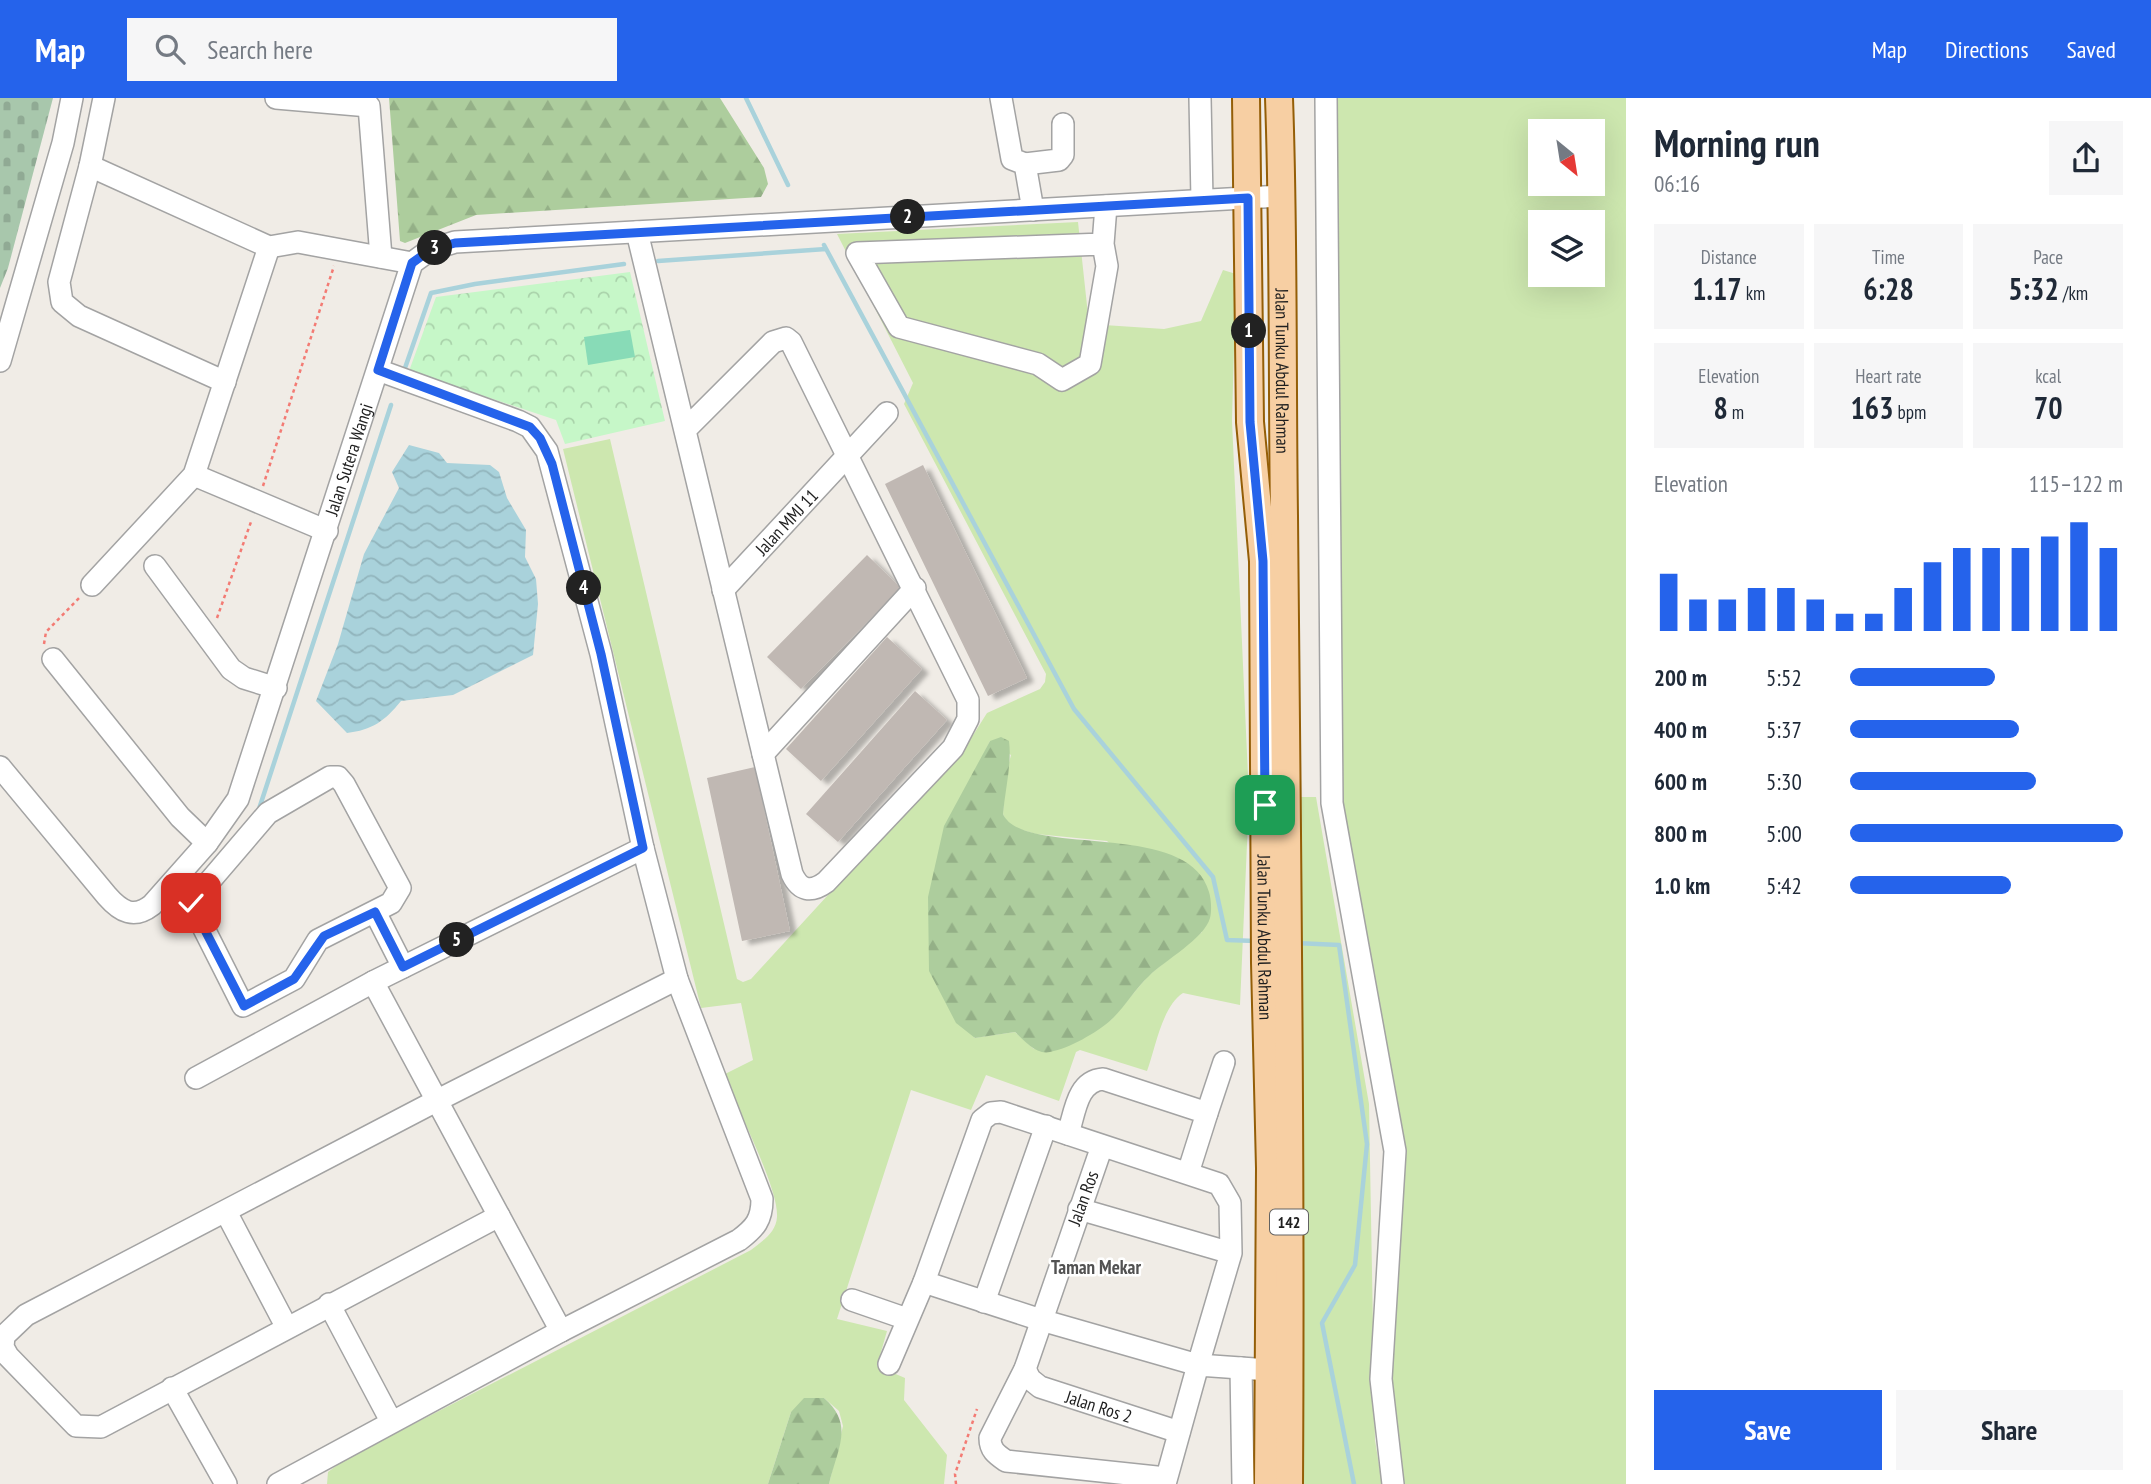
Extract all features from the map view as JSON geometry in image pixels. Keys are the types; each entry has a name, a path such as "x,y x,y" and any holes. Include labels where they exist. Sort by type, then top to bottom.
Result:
{"main road":[{"name":"Jalan Tunku Abdul Rahman","path":"1246,98 1250,422 1263,561 1278,887"},
{"name":"Jalan Tunku Abdul Rahman","path":"1268,1484 1270,1168 1278,887 1282,196 1279,98"},
{"name":"Jalan Tunku Abdul Rahman","path":"1277,962 1289,1484"}],"street":[{"path":"0,361 63,143 72,98"},
{"path":"104,98 90,166 59,282 62,302 79,316 225,383"},
{"path":"275,98 368,102 381,257"},
{"path":"1001,98 1012,159 1025,164 1059,160 1063,155 1063,124"},
{"path":"1200,98 1202,201"},
{"path":"1326,98 1332,803 1395,1151 1381,1380 1393,1484"},
{"path":"1025,164 1033,210"},
{"path":"90,166 269,247 298,242 412,263 430,250 455,243 1282,196"},
{"path":"1103,244 857,253 899,327 1038,364 1062,380 1090,364 1107,267 1103,244 1106,206"},
{"path":"637,232 792,874 797,884 805,890 817,889 826,883 953,748 968,719 968,701 915,588 786,338 773,342 685,430"},
{"path":"92,584 194,475 269,247"},
{"name":"Jalan Sutera Wangi","path":"0,766 107,897 119,909 128,913 143,912 152,905 207,843 238,799 412,263"},
{"path":"278,1484 314,1474 391,1422 739,1240 755,1227 762,1214 762,1199 677,979 643,848 601,654 544,444 530,427 518,421 378,370"},
{"name":"Jalan MMJ 11","path":"723,590 887,413"},
{"path":"194,475 327,531"},
{"path":"155,566 231,669 244,678 276,688"},
{"path":"763,754 915,588"},
{"path":"48,651 180,817 207,843"},
{"path":"330,777 338,777 400,888 391,903 375,912 324,936 294,979 244,1006 191,903 268,813 330,777"},
{"path":"196,1078 373,982 643,848"},
{"path":"375,912 403,967"},
{"path":"499,1216 286,1326 101,1427 76,1426 8,1356 3,1347 4,1336 26,1315 436,1101 677,979"},
{"path":"373,982 561,1331"},
{"path":"1188,1173 1224,1062"},
{"path":"1068,1134 1084,1086 1093,1080 1103,1079 1207,1113"},
{"path":"888,1364 924,1282 982,1120 990,1113 1001,1112 1219,1184 1230,1203 1231,1253 1165,1481"},
{"path":"984,1302 1046,1126"},
{"name":"Jalan Ros","path":"1102,1146 1025,1369 990,1438 994,1453 1006,1461 1165,1481"},
{"path":"1079,1209 1231,1253"},
{"path":"226,1212 286,1326"},
{"path":"924,1282 1041,1320 1198,1365 1269,1370"},
{"path":"852,1300 907,1319"},
{"path":"329,1304 391,1422"},
{"path":"1241,1368 1242,1484"},
{"name":"Jalan Ros 2","path":"1025,1369 1030,1379 1040,1387 1179,1432"},
{"path":"173,1388 226,1484"}],"path":[{"path":"209,638 258,502 339,249"},
{"path":"48,651 46,632 92,584"},
{"path":"956,1484 955,1474 977,1409"}],"green space":[{"path":"0,98 53,98 8,268 0,288"},
{"path":"389,98 720,98 764,168 768,184 761,197 476,215 405,243 400,241"},
{"path":"1332,98 1626,98 1626,1484 1402,1484 1392,1433 1392,1314 1400,1192 1343,828"},
{"path":"1078,222 1089,324 1164,329 1201,321 1223,270 1236,274 1232,421 1249,798 1240,1005 1183,993 1164,1018 1147,1071 1080,1050 1076,1052 1059,1101 986,1075 971,1110 911,1090 837,1319 887,1331 877,1366 905,1378 904,1400 947,1455 944,1484 829,1484 843,1426 839,1411 824,1398 791,1412 768,1484 327,1484 328,1472 344,1460 751,1250 768,1236 776,1223 776,1204 771,1187 723,1075 753,1060 741,1003 701,1008 563,449 610,439 737,979 743,982 751,979 970,740 987,713 1040,689 1045,682 1046,674 904,404 913,383 837,234","holes":["990,741 1011,755 1005,778 1003,814 1006,821 1015,828 1036,834 1107,841 1202,932 1148,976 1111,1020 1034,1049 1015,1032 974,1038 977,768"]},
{"path":"630,272 665,421 565,444 556,420 409,371 436,297"},
{"path":"630,330 635,357 588,365 584,337"},
{"path":"1001,737 1009,741 1010,750 1003,814 1017,827 1041,835 1140,847 1171,855 1195,869 1210,898 1210,918 1207,926 1149,976 1111,1020 1082,1039 1050,1052 1035,1049 1015,1032 975,1038 956,1023 929,971 928,897 944,826 990,741"},
{"path":"1299,797 1316,797 1369,1104 1375,1440 1382,1484 1300,1484"},
{"path":"804,1398 824,1398 839,1418 841,1438 829,1484 768,1484 791,1412"}],"water":[{"path":"409,445 439,453 447,463 490,465 499,472 507,498 526,530 525,557 536,579 538,604 533,655 453,695 401,701 377,723 364,730 347,733 316,701 338,644 364,554 399,488 392,472"}],"building":[{"path":"923,465 1027,678 988,696 885,484"},
{"path":"867,555 901,588 801,689 767,657"},
{"path":"887,637 922,669 821,781 786,749"},
{"path":"915,691 947,720 838,842 806,814"},
{"path":"755,767 790,931 742,941 707,778"}],"waterway":[{"path":"746,98 788,185"},
{"path":"824,245 1074,709 1213,877 1227,940 1256,941"},
{"path":"658,261 826,249"},
{"path":"405,368 431,293 475,284 624,264"},
{"path":"259,809 391,405"},
{"path":"172,915 185,900"},
{"path":"1296,943 1339,945 1367,1144 1355,1265 1322,1323 1354,1484"}],"district":[{"name":"Taman Mekar","path":"1096,1267"}],"route":[{"path":"191,903 241,1005 244,1006 301,973 318,940 335,929 375,912 403,967 643,848 601,654 552,464 540,438 530,427 518,421 378,370 412,263 430,250 455,243 1248,198 1250,422 1263,561 1265,805"}]}
